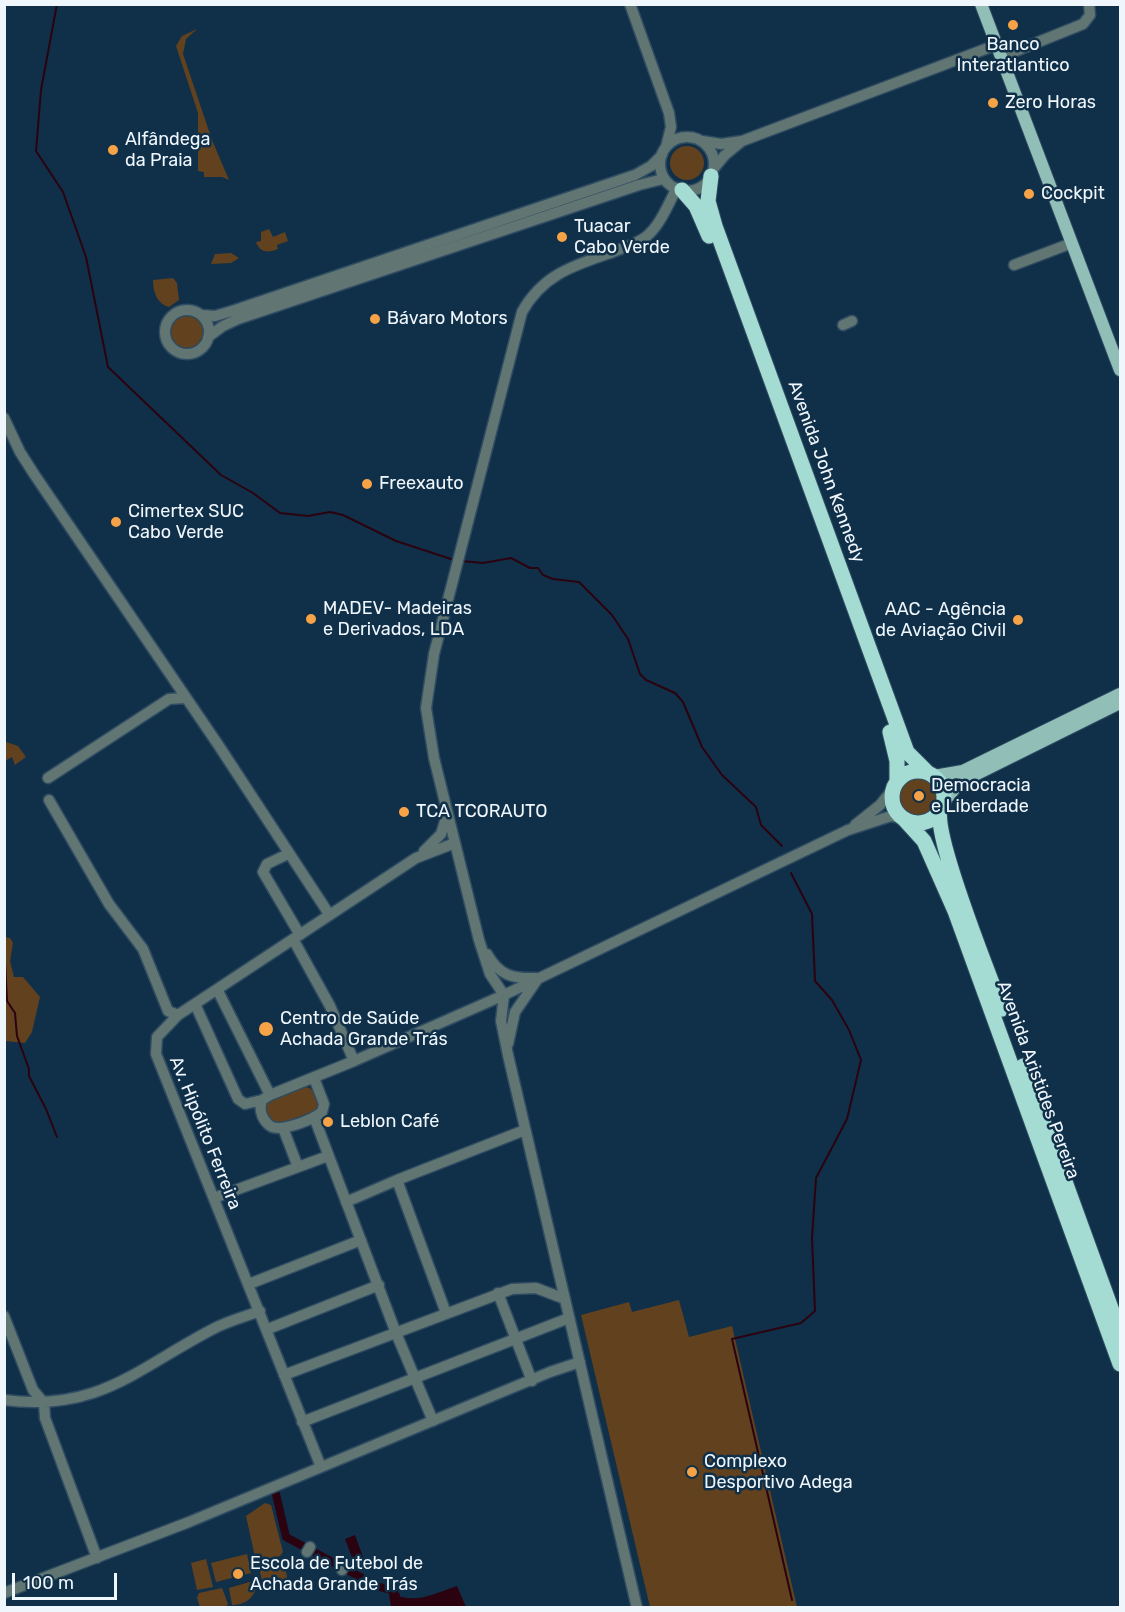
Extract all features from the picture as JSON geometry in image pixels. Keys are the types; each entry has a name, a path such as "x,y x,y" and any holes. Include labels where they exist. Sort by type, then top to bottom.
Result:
{"highway":[{"name":"Avenida John Kennedy","path":"712,172 708,201 719,237 907,752 931,774"},
{"name":"Avenida John Kennedy","path":"676,188 696,206 711,239 894,743 895,785"},
{"path":"910,772 931,774 943,788 942,806 928,821 920,823 904,819 893,805 895,785 910,772"},
{"name":"Avenida Aristides Pereira","path":"942,806 941,832 964,905 1120,1333"},
{"name":"Avenida Aristides Pereira","path":"904,819 924,841 955,911 1120,1364"}],"main road":[{"path":"981,4 1120,370"},
{"path":"931,774 963,771 1120,694"},
{"path":"942,806 956,787 967,779 1120,703"}],"street":[{"path":"630,4 670,120 662,171 676,188"},
{"path":"670,120 690,137 702,141 721,144 742,141 998,51 1083,24 1090,15 1089,4"},
{"path":"690,137 676,140 651,166 635,175 215,316 202,315 186,309 174,314 166,325 166,339 175,350 188,354 201,349 208,337 238,319 650,181 663,179 676,188 699,188 724,155 742,141"},
{"path":"702,141 712,153 712,172"},
{"path":"637,1608 508,1055 501,1021 504,995 490,975 479,940 447,809 426,708 430,671 518,323 528,301 543,283 561,270 632,245 648,235 660,220 676,188"},
{"path":"1014,265 1072,243"},
{"path":"202,315 208,325 208,337"},
{"path":"4,418 29,467 184,698 219,746 329,914"},
{"path":"48,778 170,699 184,698"},
{"path":"848,830 880,805 895,785"},
{"path":"49,800 109,904 143,949 168,1011 178,1015"},
{"path":"416,858 441,834 446,822 447,809"},
{"path":"195,1004 238,1099 247,1104 314,1078 504,995 848,830 891,816 904,819"},
{"path":"416,858 455,843"},
{"path":"288,854 267,864 264,872 330,1006 354,1061"},
{"name":"Av. Hipólito Ferreira","path":"321,1467 284,1376 268,1329 154,1048 160,1032 178,1015 218,991 329,914 416,858"},
{"path":"479,940 501,972 518,979 539,978"},
{"path":"508,1055 515,1012 539,978"},
{"path":"218,991 266,1098"},
{"path":"266,1098 260,1106 266,1122 276,1129 314,1117 322,1112 324,1104 314,1078"},
{"path":"314,1117 396,1333 434,1421"},
{"path":"283,1128 298,1167"},
{"path":"346,1202 525,1130"},
{"path":"214,1198 328,1156"},
{"path":"397,1180 446,1313"},
{"path":"249,1284 361,1240"},
{"path":"268,1329 379,1286"},
{"path":"284,1376 498,1293 519,1287 536,1288 565,1299"},
{"path":"498,1293 532,1381"},
{"path":"4,1400 44,1403 102,1391 143,1372 214,1328 260,1311"},
{"path":"4,1316 35,1395 44,1403 45,1418 97,1558"},
{"path":"302,1422 415,1376 569,1318"},
{"path":"4,1593 97,1558 580,1362"}],"shaded area":[{"path":"197,29 186,39 183,54 212,140 229,180 222,177 204,177 204,172 198,171 198,113 176,46 182,36"},
{"path":"687,146 699,151 704,163 699,175 687,180 675,175 670,163 675,151"},
{"path":"269,229 273,237 285,232 288,241 277,245 278,249 271,251 260,248 256,242 261,241 261,232"},
{"path":"231,253 239,258 231,263 211,264 215,254"},
{"path":"173,278 177,283 179,300 169,307 156,297 153,280"},
{"path":"187,316 198,321 203,332 198,343 187,348 176,343 171,332 176,321"},
{"path":"6,742 18,746 26,757 15,765 12,757 5,761"},
{"path":"918,775 933,781 939,796 933,811 918,817 903,811 897,796 903,781"},
{"path":"5,937 10,938 13,943 10,961 14,977 23,977 40,997 32,1032 25,1043 5,1041"},
{"path":"306,1087 317,1096 316,1110 279,1125 269,1121 264,1105 269,1100"},
{"name":"Complexo Desportivo Adega","path":"679,1300 689,1337 732,1326 797,1607 650,1607 581,1315 629,1302 632,1312"},
{"path":"265,1503 271,1505 283,1552 280,1556 259,1560 255,1557 246,1516"},
{"path":"355,1535 363,1557 353,1560 345,1539"},
{"path":"247,1554 251,1573 216,1582 211,1563"},
{"path":"206,1559 213,1587 197,1590 191,1563"},
{"path":"284,1560 288,1583 264,1588 258,1564"},
{"path":"253,1581 256,1588 250,1598 244,1603 232,1605 229,1588"},
{"path":"457,1586 466,1607 391,1607 389,1595 391,1593 416,1598"},
{"path":"222,1588 228,1604 226,1607 200,1607 197,1598 199,1593"}],"waterway":[{"path":"57,4 41,90 36,151 63,192 86,257 108,367 221,475 253,493 280,513 308,516 330,512 343,515 396,541 454,560"},
{"path":"462,561 483,563 511,558 530,568 538,568 543,575 553,579 579,582 612,615 628,639 640,674 646,680 675,693 683,702 702,747 722,775 756,807 761,825 782,846"},
{"path":"791,873 812,914 815,981 832,1000 849,1030 861,1060 847,1119 816,1178 812,1238 815,1311 801,1323 732,1339 792,1600"},
{"path":"4,943 7,1001 15,1013 17,1036 29,1069 29,1076 57,1137"},
{"path":"276,1494 286,1537 377,1586 393,1591 396,1596"}],"place":[{"name":"Banco Interatlantico","path":"1013,25"},
{"name":"Zero Horas","path":"993,103"},
{"name":"Alfândega da Praia","path":"113,150"},
{"name":"Cockpit","path":"1029,194"},
{"name":"Tuacar Cabo Verde","path":"562,237"},
{"name":"Bávaro Motors","path":"375,319"},
{"name":"Freexauto","path":"367,484"},
{"name":"Cimertex SUC Cabo Verde","path":"116,522"},
{"name":"MADEV- Madeiras e Derivados, LDA","path":"311,619"},
{"name":"AAC - Agência de Aviação Civil","path":"1018,620"},
{"name":"Democracia e Liberdade","path":"919,796"},
{"name":"TCA TCORAUTO","path":"404,812"},
{"name":"Centro de Saúde Achada Grande Trás","path":"266,1029"},
{"name":"Leblon Café","path":"328,1122"},
{"name":"Complexo Desportivo Adega","path":"692,1472"},
{"name":"Escola de Futebol de Achada Grande Trás","path":"238,1574"}]}
